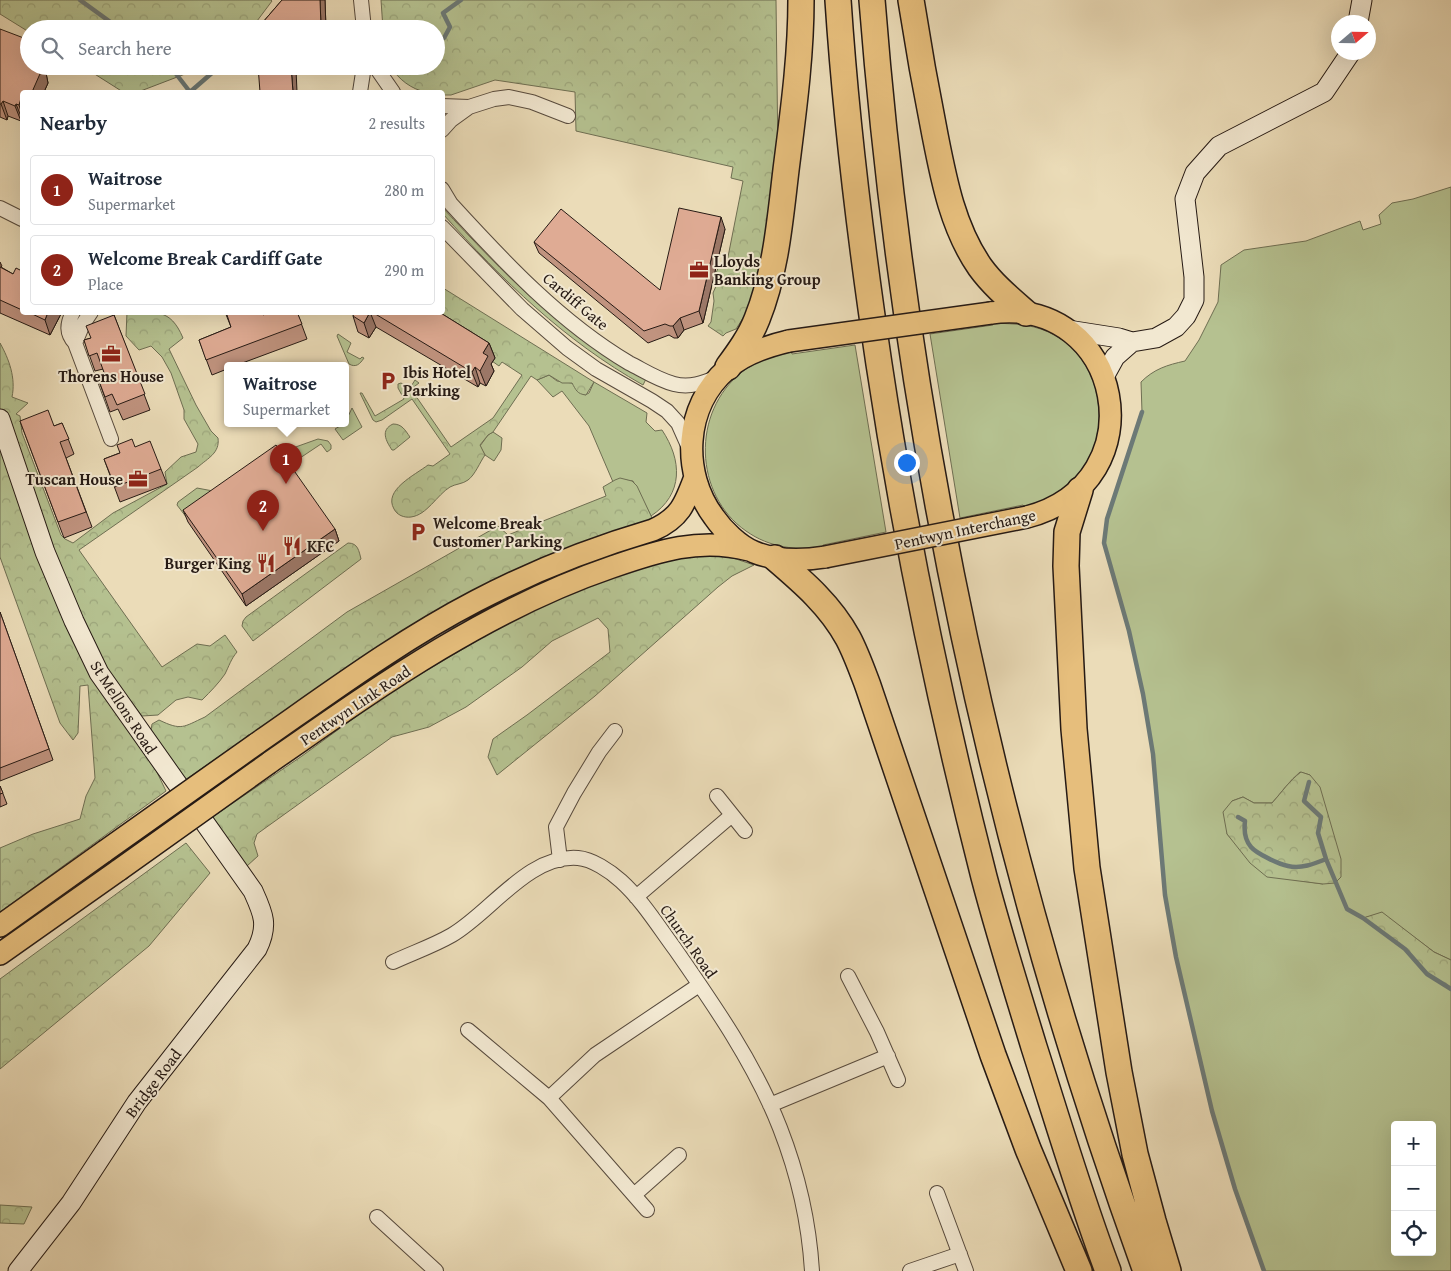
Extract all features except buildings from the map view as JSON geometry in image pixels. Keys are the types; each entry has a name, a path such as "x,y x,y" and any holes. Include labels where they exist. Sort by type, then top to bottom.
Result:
{"highway":[{"path":"723,372 747,340 755,324 770,276 779,231 795,96 801,0"},
{"path":"838,0 850,139 871,310 906,528 932,659 984,878 1055,1113 1108,1271"},
{"path":"872,0 885,139 903,288 925,431 956,600 999,791 1029,908 1093,1119 1146,1271"},
{"path":"911,0 920,58 941,167 950,203 963,238 981,268 1026,313"},
{"path":"1080,490 1068,526 1066,566 1074,729 1088,868 1117,1062 1135,1154 1152,1221 1168,1271"},
{"path":"774,558 812,590 830,610 849,640 868,686 993,1055 1028,1149 1079,1271"}],"main road":[{"path":"1359,15 1362,0"},
{"path":"1068,330 1119,338 1132,342 1156,338 1176,327 1186,316 1194,300 1194,277 1185,199 1195,173 1219,146 1324,92 1346,60"},
{"name":"Pentwyn Interchange","path":"1012,311 1026,313 1052,321 1068,330 1089,350 1098,363 1104,377 1110,401 1108,438 1097,467 1080,490 1056,507 1026,517 825,557 797,560 774,558 749,550 716,521 705,503 695,477 692,435 697,413 708,390 723,372 762,349 789,341 991,313 1012,311"},
{"path":"1104,377 1115,357 1132,342"},
{"name":"St Mellons Road","path":"0,419 45,552 74,621 99,673 254,891"},
{"name":"Pentwyn Link Road","path":"0,926 386,654 475,601 572,557 666,524 682,509 695,477"},
{"name":"Pentwyn Link Road","path":"0,954 386,682 492,618 538,596 608,568 679,547 713,544 749,550"},
{"name":"Bridge Road","path":"18,1271 71,1203 138,1102 258,948 263,938 265,922 254,891"}],"street":[{"path":"360,0 363,20"},
{"path":"360,90 363,75"},
{"path":"381,75 392,90"},
{"path":"445,127 469,107 494,99 509,97 532,102 568,116"},
{"path":"445,106 469,107"},
{"name":"Cardiff Gate","path":"445,194 451,204 529,285 571,322 611,352 674,384 695,385 723,372"},
{"path":"0,208 20,218"},
{"path":"445,230 522,309 567,348 667,411 678,423 692,455"},
{"path":"72,315 68,328 69,337 75,343 116,441 98,444"},
{"path":"75,343 79,330 89,315"},
{"path":"560,860 556,827 599,752 616,731"},
{"path":"717,796 745,831"},
{"path":"636,897 732,815"},
{"name":"Church Road","path":"393,962 452,935 527,875 545,865 560,860 579,858 596,864 621,880 636,897 699,985 737,1044 770,1105 798,1181 806,1222 812,1271"},
{"path":"848,976 898,1080"},
{"path":"549,1098 595,1055 699,985"},
{"path":"468,1030 549,1098 647,1210"},
{"path":"770,1105 888,1056"},
{"path":"634,1195 679,1155"},
{"path":"937,1192 966,1271"},
{"path":"377,1217 436,1271"},
{"path":"910,1271 960,1254"}],"green space":[{"path":"0,0 272,1 258,20 20,20 20,26 0,14"},
{"path":"381,0 776,0 778,158 767,237 749,315 745,315 736,329 723,336 708,326 711,322 716,273 719,266 726,267 743,181 731,178 733,167 576,131 575,92 495,80 451,95 445,95 445,90 416,89 398,75 445,75 445,20 382,20"},
{"path":"96,75 182,75 143,90 120,90"},
{"path":"1451,187 1451,960 1434,952 1382,913 1364,918 1405,949 1427,974 1451,989 1451,1271 1264,1271 1235,1189 1212,1111 1176,957 1165,895 1153,754 1143,694 1129,631 1104,543 1107,519 1142,412 1141,382 1161,368 1185,361 1199,340 1218,302 1221,265 1244,250 1306,241 1360,221 1363,230 1381,224 1379,215 1392,203 1413,199","holes":["1300,772 1310,775 1323,884 1296,880 1235,843 1227,834 1232,801 1243,797 1254,803 1272,803"]},
{"path":"445,210 488,256 536,302 589,344 646,379 643,385 614,368 561,329 512,286 445,216"},
{"path":"445,289 594,382 586,395 579,393 572,383 562,383 549,375 537,380 531,376 493,432 480,445 485,455 471,478 450,487 422,513 411,517 399,514 395,511 392,502 396,489 428,465 433,466 450,454 412,399 382,420 376,422 373,420 360,393 362,393 375,416 404,399 398,384 401,383 410,388 415,380 419,383 411,389 451,447 493,418 522,375 502,362 499,366 427,315 445,315"},
{"path":"127,315 164,315 173,321 183,338 169,349 196,405 211,431 218,438 217,448 198,467 79,550 162,667 197,644 210,646 225,635 237,652 225,674 202,700 188,697 176,700 158,715 142,716 101,661 55,566 0,415 0,343 11,369 12,397 28,403 16,414 20,416 22,433 61,535 73,543 113,513 167,484 165,472 181,457 196,452 198,444 184,419 184,410 171,373 162,357 151,346 139,350 126,336"},
{"path":"993,323 1026,325 1041,329 1056,336 1071,347 1082,360 1091,375 1099,410 1095,445 1087,463 1070,484 1049,498 1024,508 1023,505 960,518 930,334 993,325"},
{"path":"338,334 351,343 347,352 360,359 364,358 359,364 354,366 349,364 337,336"},
{"path":"855,345 886,532 823,545 823,548 813,549 783,547 755,537 729,515 716,497 708,475 705,453 707,430 714,409 725,389 747,368 759,362 791,351 792,354"},
{"path":"549,375 557,381 572,383 585,395 589,393 594,382 647,413 646,422 655,431 662,430 669,441 673,453 676,476 669,498 651,516 633,481 613,482 589,426 562,391 553,397 537,380"},
{"path":"352,408 362,427 343,440 335,429 338,427 349,427 349,414"},
{"path":"393,424 401,426 410,437 392,450 386,439 385,432"},
{"path":"0,431 23,495 166,791 0,912 0,848 33,834 80,819 86,796 95,778 88,685 80,686 78,733 73,740 60,723 0,557"},
{"path":"493,432 502,438 501,450 494,461 485,455 480,446 488,435"},
{"path":"318,439 328,441 331,449 327,452 321,444 297,460 290,449"},
{"path":"620,478 632,481 637,486 653,520 545,557 502,576 438,611 353,664 185,780 151,730 152,724 159,720 178,727 205,717 347,612 498,526 508,535 606,496 603,487"},
{"path":"197,488 213,491 187,518 177,505 178,502"},
{"path":"348,543 356,546 361,559 253,641 242,626 246,617"},
{"path":"703,554 733,558 754,565 732,576 718,587 595,696 497,775 488,757 493,739 610,652 608,629 598,618 552,641 522,667 466,707 429,727 392,737 257,834 254,843 258,856 247,866 211,818 302,756 387,694 529,610 572,591 670,558"},
{"path":"1301,772 1310,775 1320,787 1341,859 1341,877 1335,883 1323,884 1267,877 1250,863 1227,834 1223,812 1232,801 1243,797 1254,803 1272,803"},
{"path":"186,843 210,873 149,946 0,1069 0,979"},
{"path":"1382,912 1434,952 1451,960 1451,989 1427,974 1405,949 1363,918"},
{"path":"0,1205 32,1207 24,1224 0,1223"}],"waterway":[{"path":"80,0 108,20"},
{"path":"445,36 450,27 443,13 461,0"},
{"path":"177,75 188,90"},
{"path":"192,90 210,75"},
{"path":"1142,412 1107,519 1104,543 1129,631 1143,694 1153,754 1165,895 1176,957 1212,1111 1235,1189 1264,1271"},
{"path":"1309,782 1304,801 1321,817 1318,833 1326,859"},
{"path":"1238,817 1245,821 1245,834 1251,847 1268,858 1293,867 1312,864 1326,859 1347,909 1363,918 1405,949 1427,974 1451,989"}],"place":[{"name":"Lloyds Banking Group","path":"699,270"},
{"name":"Thorens House","path":"111,354"},
{"name":"Ibis Hotel Parking","path":"388,381"},
{"name":"Tuscan House","path":"138,479"},
{"name":"Waitrose","path":"286,484"},
{"name":"Welcome Break Cardiff Gate","path":"263,531"},
{"name":"Welcome Break Customer Parking","path":"418,532"},
{"name":"KFC","path":"292,546"},
{"name":"Burger King","path":"266,563"}]}
